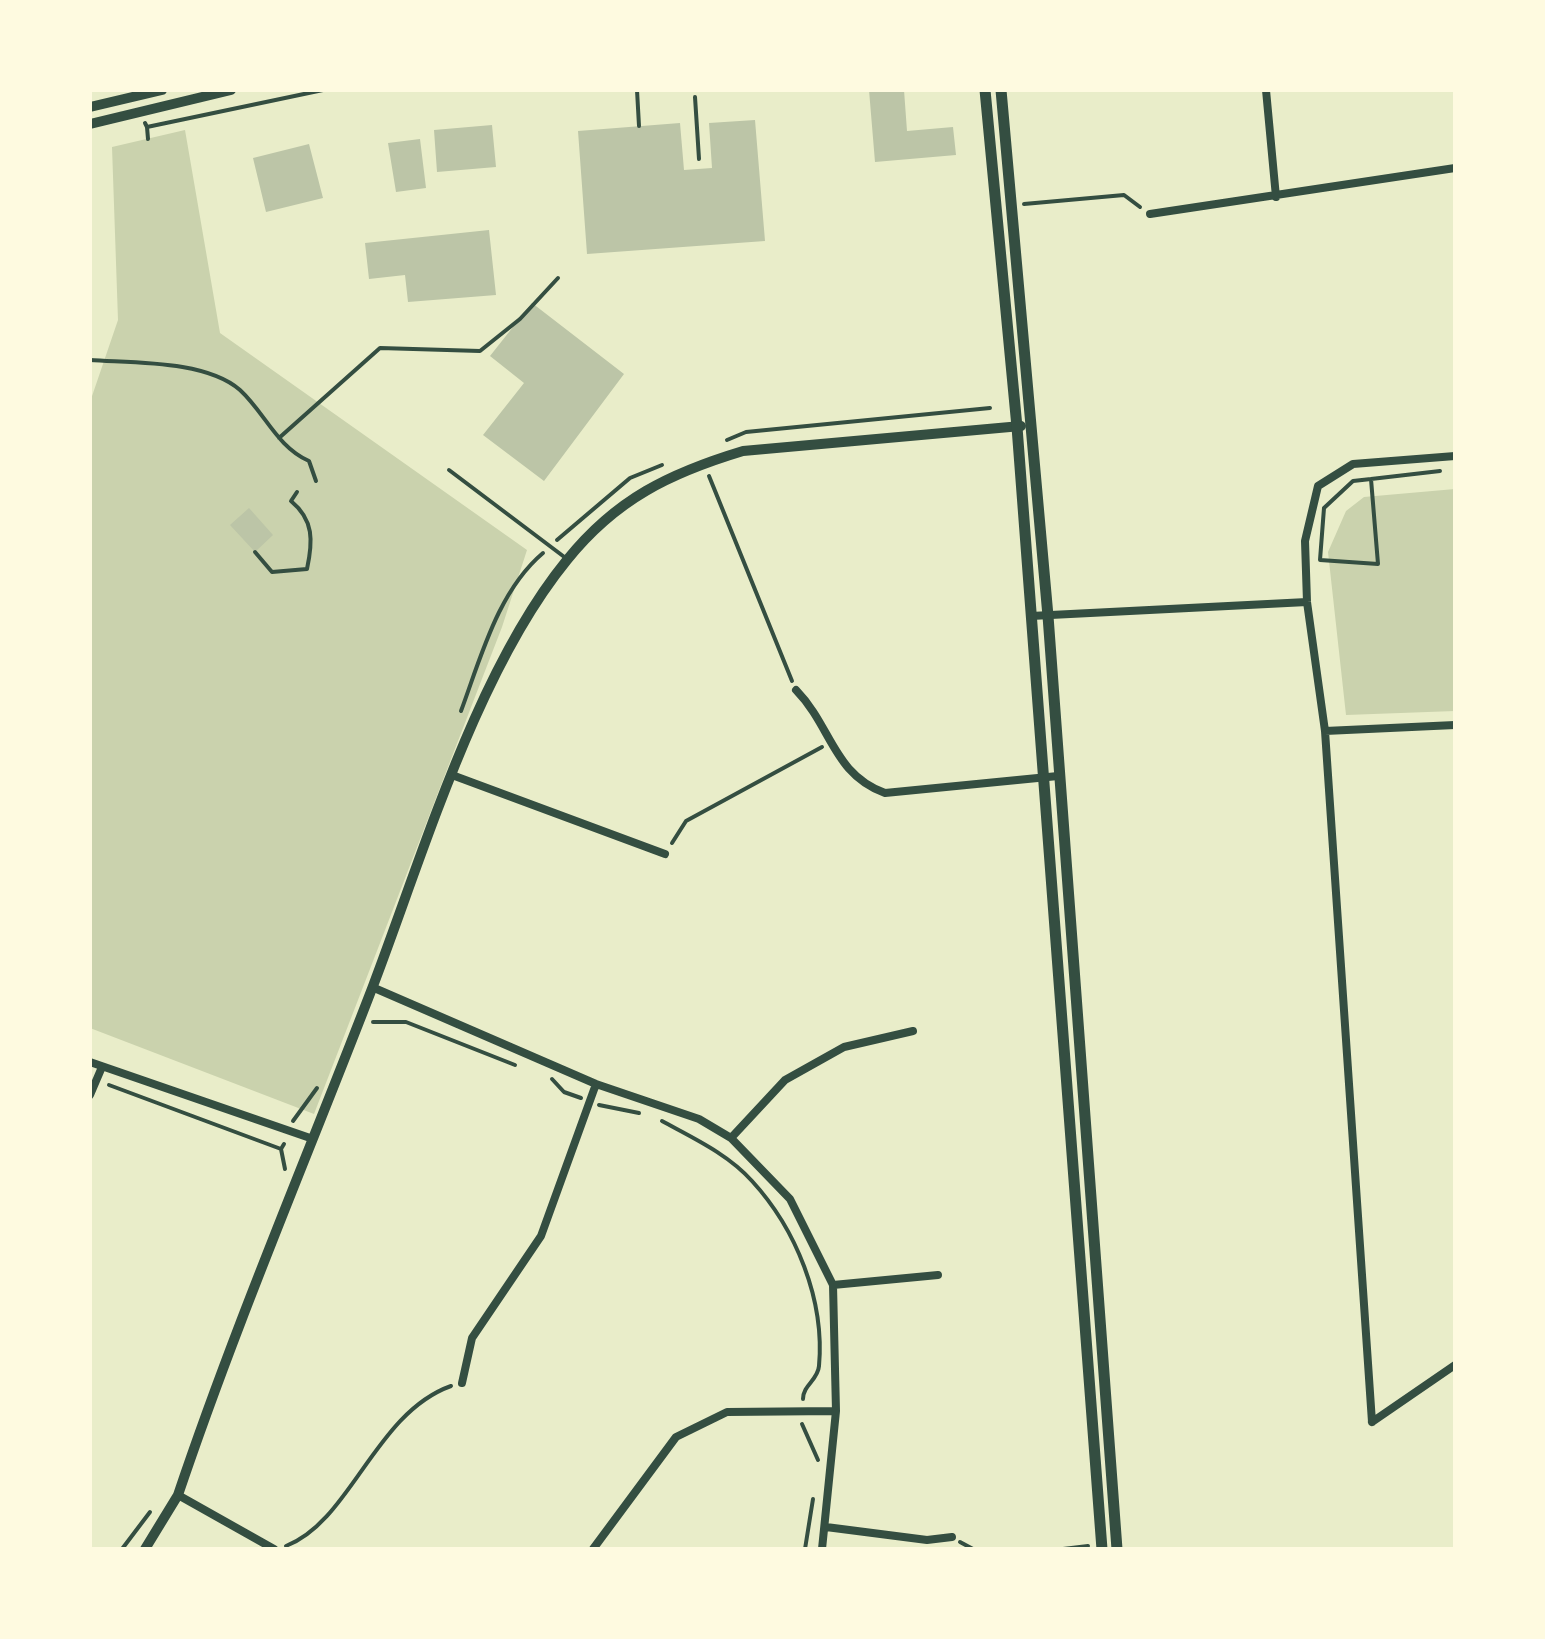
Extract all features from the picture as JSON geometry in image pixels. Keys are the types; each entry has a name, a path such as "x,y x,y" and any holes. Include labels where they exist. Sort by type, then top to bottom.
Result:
{"main road":[{"path":"985,90 1017,426 1095,1548"},
{"path":"1001,90 1048,616 1118,1549"}],"street":[{"path":"90,106 162,90"},
{"path":"90,124 231,90"},
{"path":"1266,90 1276,197"},
{"path":"1150,214 1455,168"},
{"path":"145,1549 178,1495 452,775 516,634 567,559 631,496 743,450 1032,425"},
{"path":"1455,456 1353,464 1318,486 1305,541 1307,602 1325,731 1372,1422 1455,1365"},
{"path":"1031,616 1307,602"},
{"path":"796,690 818,712 831,742 858,784 884,793 1058,776"},
{"path":"1325,731 1455,725"},
{"path":"452,775 665,854"},
{"path":"372,986 596,1084 699,1118 732,1138 790,1199 833,1285 836,1411 822,1549"},
{"path":"732,1138 785,1080 844,1048 913,1031"},
{"path":"90,1062 313,1140"},
{"path":"90,1095 102,1068"},
{"path":"462,1383 472,1338 541,1236 596,1084"},
{"path":"833,1285 938,1275"},
{"path":"594,1549 676,1437 727,1412 836,1411"},
{"path":"178,1495 276,1549"},
{"path":"826,1527 927,1540 952,1537"}],"lane":[{"path":"695,96 699,159"},
{"path":"449,470 567,559"}],"path":[{"path":"636,90 639,126"},
{"path":"146,128 148,139"},
{"path":"1024,204 1124,195 1150,214"},
{"path":"279,438 380,348 480,351 520,319 558,278"},
{"path":"90,360 149,361 203,374 238,388 292,454 309,462 316,481"},
{"path":"713,445 746,432 990,408"},
{"path":"704,463 796,690"},
{"path":"458,720 491,628 528,565 630,478 664,464"},
{"path":"1370,479 1378,564 1320,560 1324,508 1353,481 1370,479 1455,470"},
{"path":"255,552 272,572 307,569 312,530 306,513 291,501 297,492"},
{"path":"665,854 686,822 831,742"},
{"path":"361,1016 375,1023 406,1022 516,1065"},
{"path":"552,1079 564,1092 652,1116 714,1148 752,1180 800,1250 820,1328 819,1372 803,1392 802,1411 802,1427 818,1458 816,1474"},
{"path":"96,1080 282,1149 289,1131 322,1082"},
{"path":"276,1549 312,1536 366,1459 416,1407 429,1394 462,1383"},
{"path":"804,1549 814,1488"},
{"path":"1063,1549 1095,1548"}],"green space":[{"path":"185,130 220,333 527,550 502,627 314,1114 90,1028 90,402 118,320 112,147"},
{"path":"1455,489 1455,711 1346,715 1328,552 1346,511 1364,497"}],"building":[{"path":"869,90 904,90 907,131 953,127 956,155 875,162"},
{"path":"755,120 765,241 587,254 578,131 680,123 684,170 712,168 709,123"},
{"path":"492,125 496,167 437,172 434,130"},
{"path":"420,139 426,188 396,192 388,143"},
{"path":"309,144 323,198 266,212 253,158"},
{"path":"489,230 496,295 408,302 405,275 369,279 365,243"},
{"path":"532,303 624,374 544,481 483,435 524,383 490,356"},
{"path":"249,508 273,535 255,552 230,525"}]}
